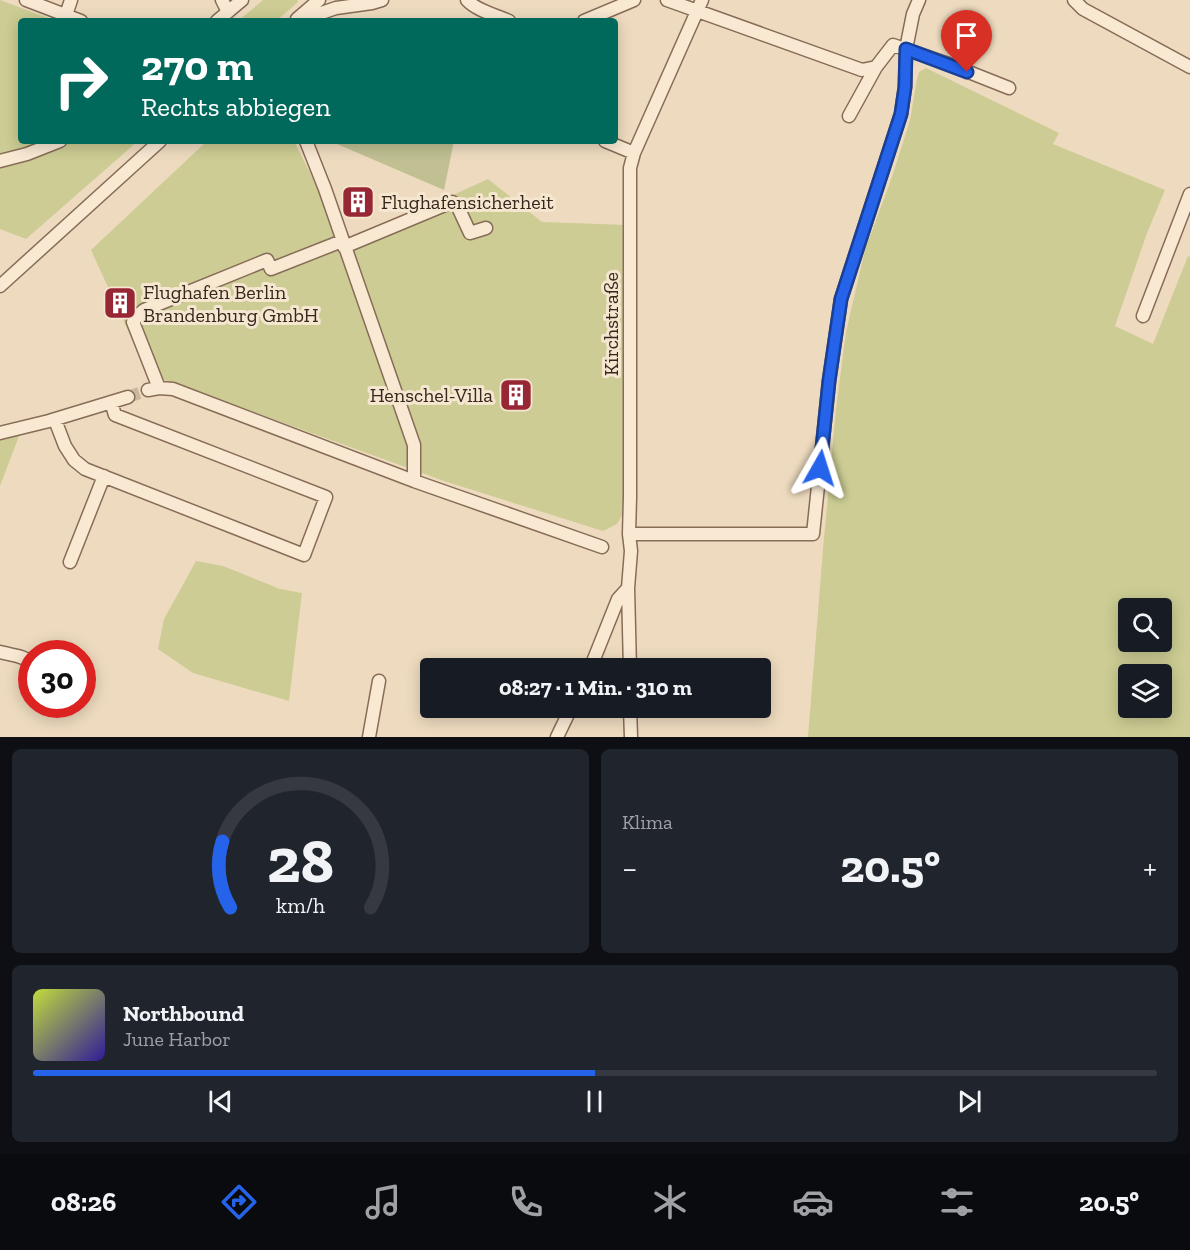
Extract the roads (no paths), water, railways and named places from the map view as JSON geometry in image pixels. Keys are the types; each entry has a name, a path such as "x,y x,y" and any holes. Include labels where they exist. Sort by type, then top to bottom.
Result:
{"street":[{"path":"26,0 74,18"},
{"path":"66,15 71,0"},
{"path":"222,0 228,12"},
{"path":"221,18 242,0"},
{"path":"305,18 353,3 372,3 382,0"},
{"path":"467,0 470,4 502,18"},
{"path":"591,18 634,0"},
{"path":"667,0 700,6 862,70 876,67"},
{"path":"629,534 813,534 829,381 841,299 901,114 905,87 906,49 913,14 919,0"},
{"path":"1074,0 1102,22 1190,67"},
{"path":"299,18 313,2"},
{"name":"Kirchstraße","path":"630,658 630,168 634,153 671,67 700,6"},
{"path":"849,116 876,67 893,45 1009,88"},
{"path":"0,161 52,144"},
{"path":"0,286 157,144"},
{"path":"307,144 414,445 414,481"},
{"path":"612,144 634,153"},
{"path":"1143,316 1185,227 1190,194"},
{"path":"486,228 470,233 457,205 452,202 271,269 267,260 144,310 133,322 154,389 173,389 414,481 602,547"},
{"path":"0,433 55,420 128,397"},
{"path":"55,420 65,446 74,460 85,469 304,555 326,497 115,415 111,402"},
{"path":"70,562 104,476"},
{"name":"Kirchstraße","path":"594,658 618,599 628,588"},
{"path":"0,652 18,656"},
{"path":"369,737 379,681"},
{"path":"557,737 566,718"},
{"path":"630,718 630,737"}],"tunnel":[{"path":"128,397 148,390"}],"place":[{"name":"Flughafensicherheit","path":"358,202"},
{"name":"Flughafen Berlin Brandenburg GmbH","path":"120,303"},
{"name":"Henschel-Villa","path":"516,395"}]}
